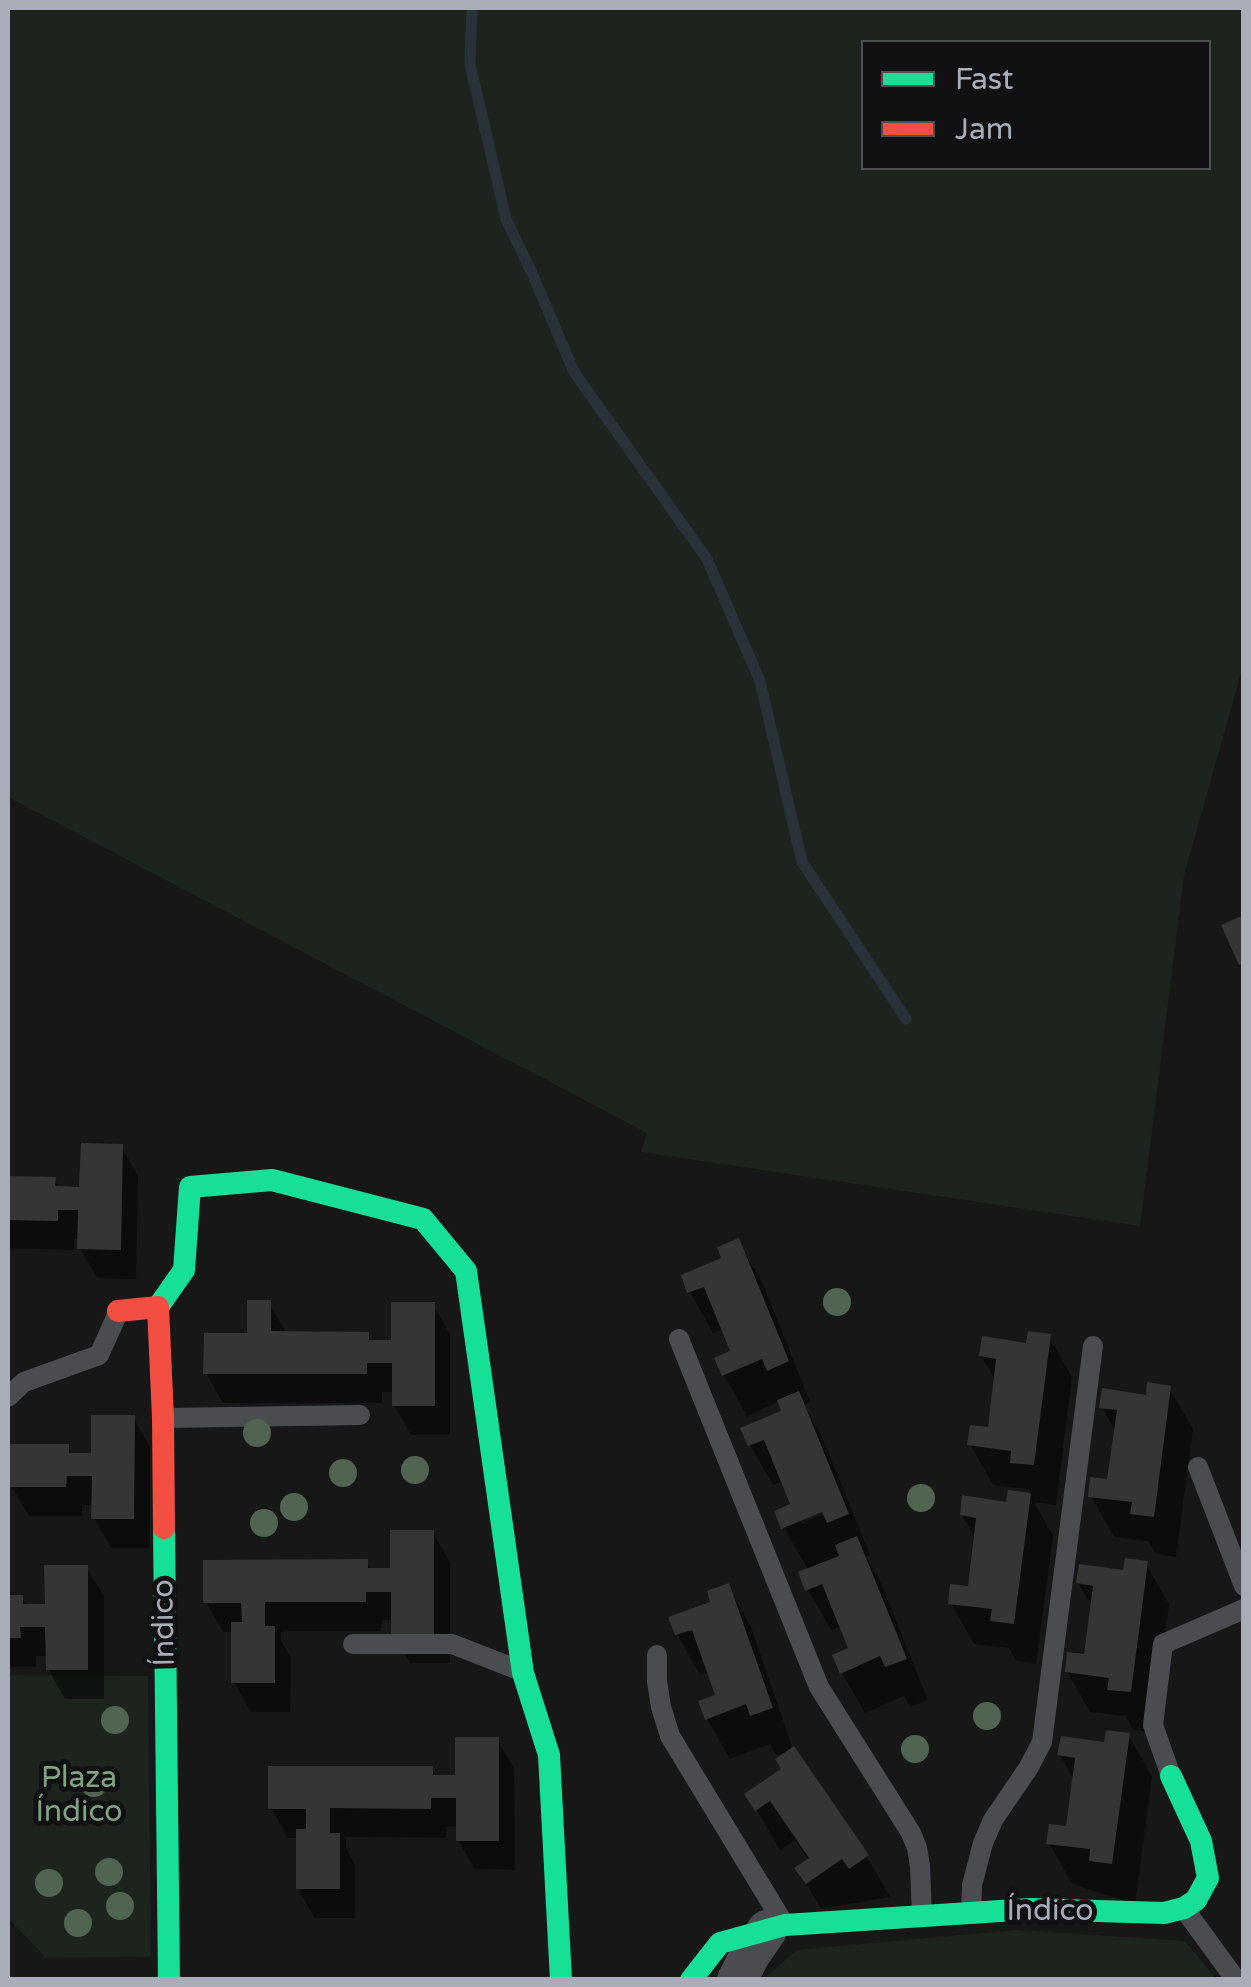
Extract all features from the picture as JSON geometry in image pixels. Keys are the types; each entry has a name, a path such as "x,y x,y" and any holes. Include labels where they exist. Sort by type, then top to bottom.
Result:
{"street":[{"path":"118,1312 158,1307 184,1270 190,1188 272,1180 422,1219 466,1271 524,1672 549,1755 561,1980"},
{"name":"Índico","path":"158,1307 163,1418 169,1980"},
{"path":"1171,1776 1202,1841 1208,1878 1196,1900 1184,1908"},
{"name":"Índico","path":"692,1980 720,1943 776,1928 1031,1909 1164,1914 1184,1908"},
{"path":"737,1980 750,1955 776,1928"}],"lane":[{"path":"8,1397 24,1382 99,1355 118,1312"},
{"path":"678,1339 819,1688 917,1848 922,1917"},
{"path":"971,1913 972,1886 983,1844 1042,1742 1093,1346"},
{"path":"163,1418 360,1415"},
{"path":"1198,1468 1244,1586"},
{"path":"1171,1776 1153,1725 1164,1644 1244,1610"},
{"path":"352,1644 452,1644 524,1672"},
{"path":"657,1655 659,1694 670,1736 776,1928"},
{"path":"1184,1908 1236,1980"}],"green space":[{"path":"8,8 1243,8 1243,666 1184,875 1140,1226 641,1152 647,1133 8,797"},
{"name":"Plaza Índico","path":"8,1675 148,1676 151,1957 46,1958 10,1920"},
{"path":"1016,1930 1185,1941 1216,1979 762,1980 797,1950"}],"building":[{"path":"1244,915 1244,963 1239,965 1221,925"},
{"path":"81,1143 123,1144 121,1250 77,1249 78,1210 58,1210 58,1221 8,1220 8,1176 56,1177 55,1186 79,1187"},
{"path":"739,1238 789,1361 767,1371 762,1359 722,1376 714,1358 730,1351 704,1287 687,1293 681,1275 721,1258 717,1247"},
{"path":"247,1300 271,1300 271,1331 369,1332 369,1340 391,1340 391,1302 435,1302 435,1406 392,1406 392,1363 367,1363 367,1374 203,1374 204,1333 247,1333"},
{"path":"1028,1331 1051,1334 1034,1465 1010,1463 1011,1451 967,1445 970,1425 988,1427 996,1359 979,1356 982,1336 1026,1343"},
{"path":"1147,1382 1171,1386 1154,1517 1130,1514 1132,1502 1088,1497 1090,1477 1107,1479 1117,1410 1099,1408 1102,1388 1146,1395"},
{"path":"799,1391 849,1514 827,1523 822,1512 781,1529 774,1511 790,1504 764,1440 748,1446 740,1428 781,1411 777,1400"},
{"path":"91,1415 135,1415 134,1519 91,1519 92,1476 67,1476 66,1487 10,1487 10,1444 69,1444 69,1453 91,1453"},
{"path":"1008,1490 1031,1493 1014,1624 990,1621 992,1609 948,1604 950,1584 968,1586 976,1518 960,1515 962,1495 1006,1502"},
{"path":"390,1530 434,1530 434,1634 391,1634 391,1592 366,1592 366,1602 265,1602 265,1626 275,1626 275,1683 231,1683 231,1622 242,1622 241,1603 203,1603 203,1560 368,1559 368,1568 390,1568"},
{"path":"857,1536 907,1659 885,1667 880,1656 840,1674 832,1655 848,1648 822,1584 805,1591 798,1572 839,1556 835,1545"},
{"path":"1125,1558 1148,1561 1131,1692 1107,1690 1109,1678 1065,1672 1067,1652 1084,1654 1093,1586 1076,1583 1079,1564 1123,1570"},
{"path":"44,1565 88,1565 88,1670 46,1670 45,1627 20,1627 21,1638 8,1638 8,1595 23,1595 23,1604 45,1604"},
{"path":"729,1583 773,1708 750,1716 746,1704 705,1720 698,1701 715,1695 692,1630 675,1635 668,1617 710,1602 707,1591"},
{"path":"1106,1730 1130,1733 1112,1864 1089,1861 1090,1849 1046,1844 1049,1824 1066,1826 1075,1758 1057,1755 1061,1736 1104,1742"},
{"path":"455,1737 499,1737 499,1841 456,1841 456,1798 431,1798 431,1809 330,1808 330,1833 340,1833 340,1889 296,1889 296,1829 306,1829 306,1809 268,1809 268,1766 433,1766 433,1775 455,1775"},
{"path":"794,1746 869,1855 849,1869 842,1859 806,1884 794,1868 809,1858 770,1801 755,1811 744,1794 781,1769 775,1759"}],"waterway":[{"path":"472,8 470,64 506,219 574,372 707,559 760,681 802,862 906,1019"}],"traffic: fast":[{"path":"158,1307 184,1270 190,1187 272,1180 423,1219 466,1271 523,1673 549,1755 561,1980"},
{"path":"164,1528 169,1980"},
{"path":"691,1980 720,1943 785,1925 1031,1909 1164,1913 1184,1908 1196,1900 1208,1878 1201,1841 1171,1776"}],"traffic: jam":[{"path":"118,1311 158,1307 164,1528"}]}
